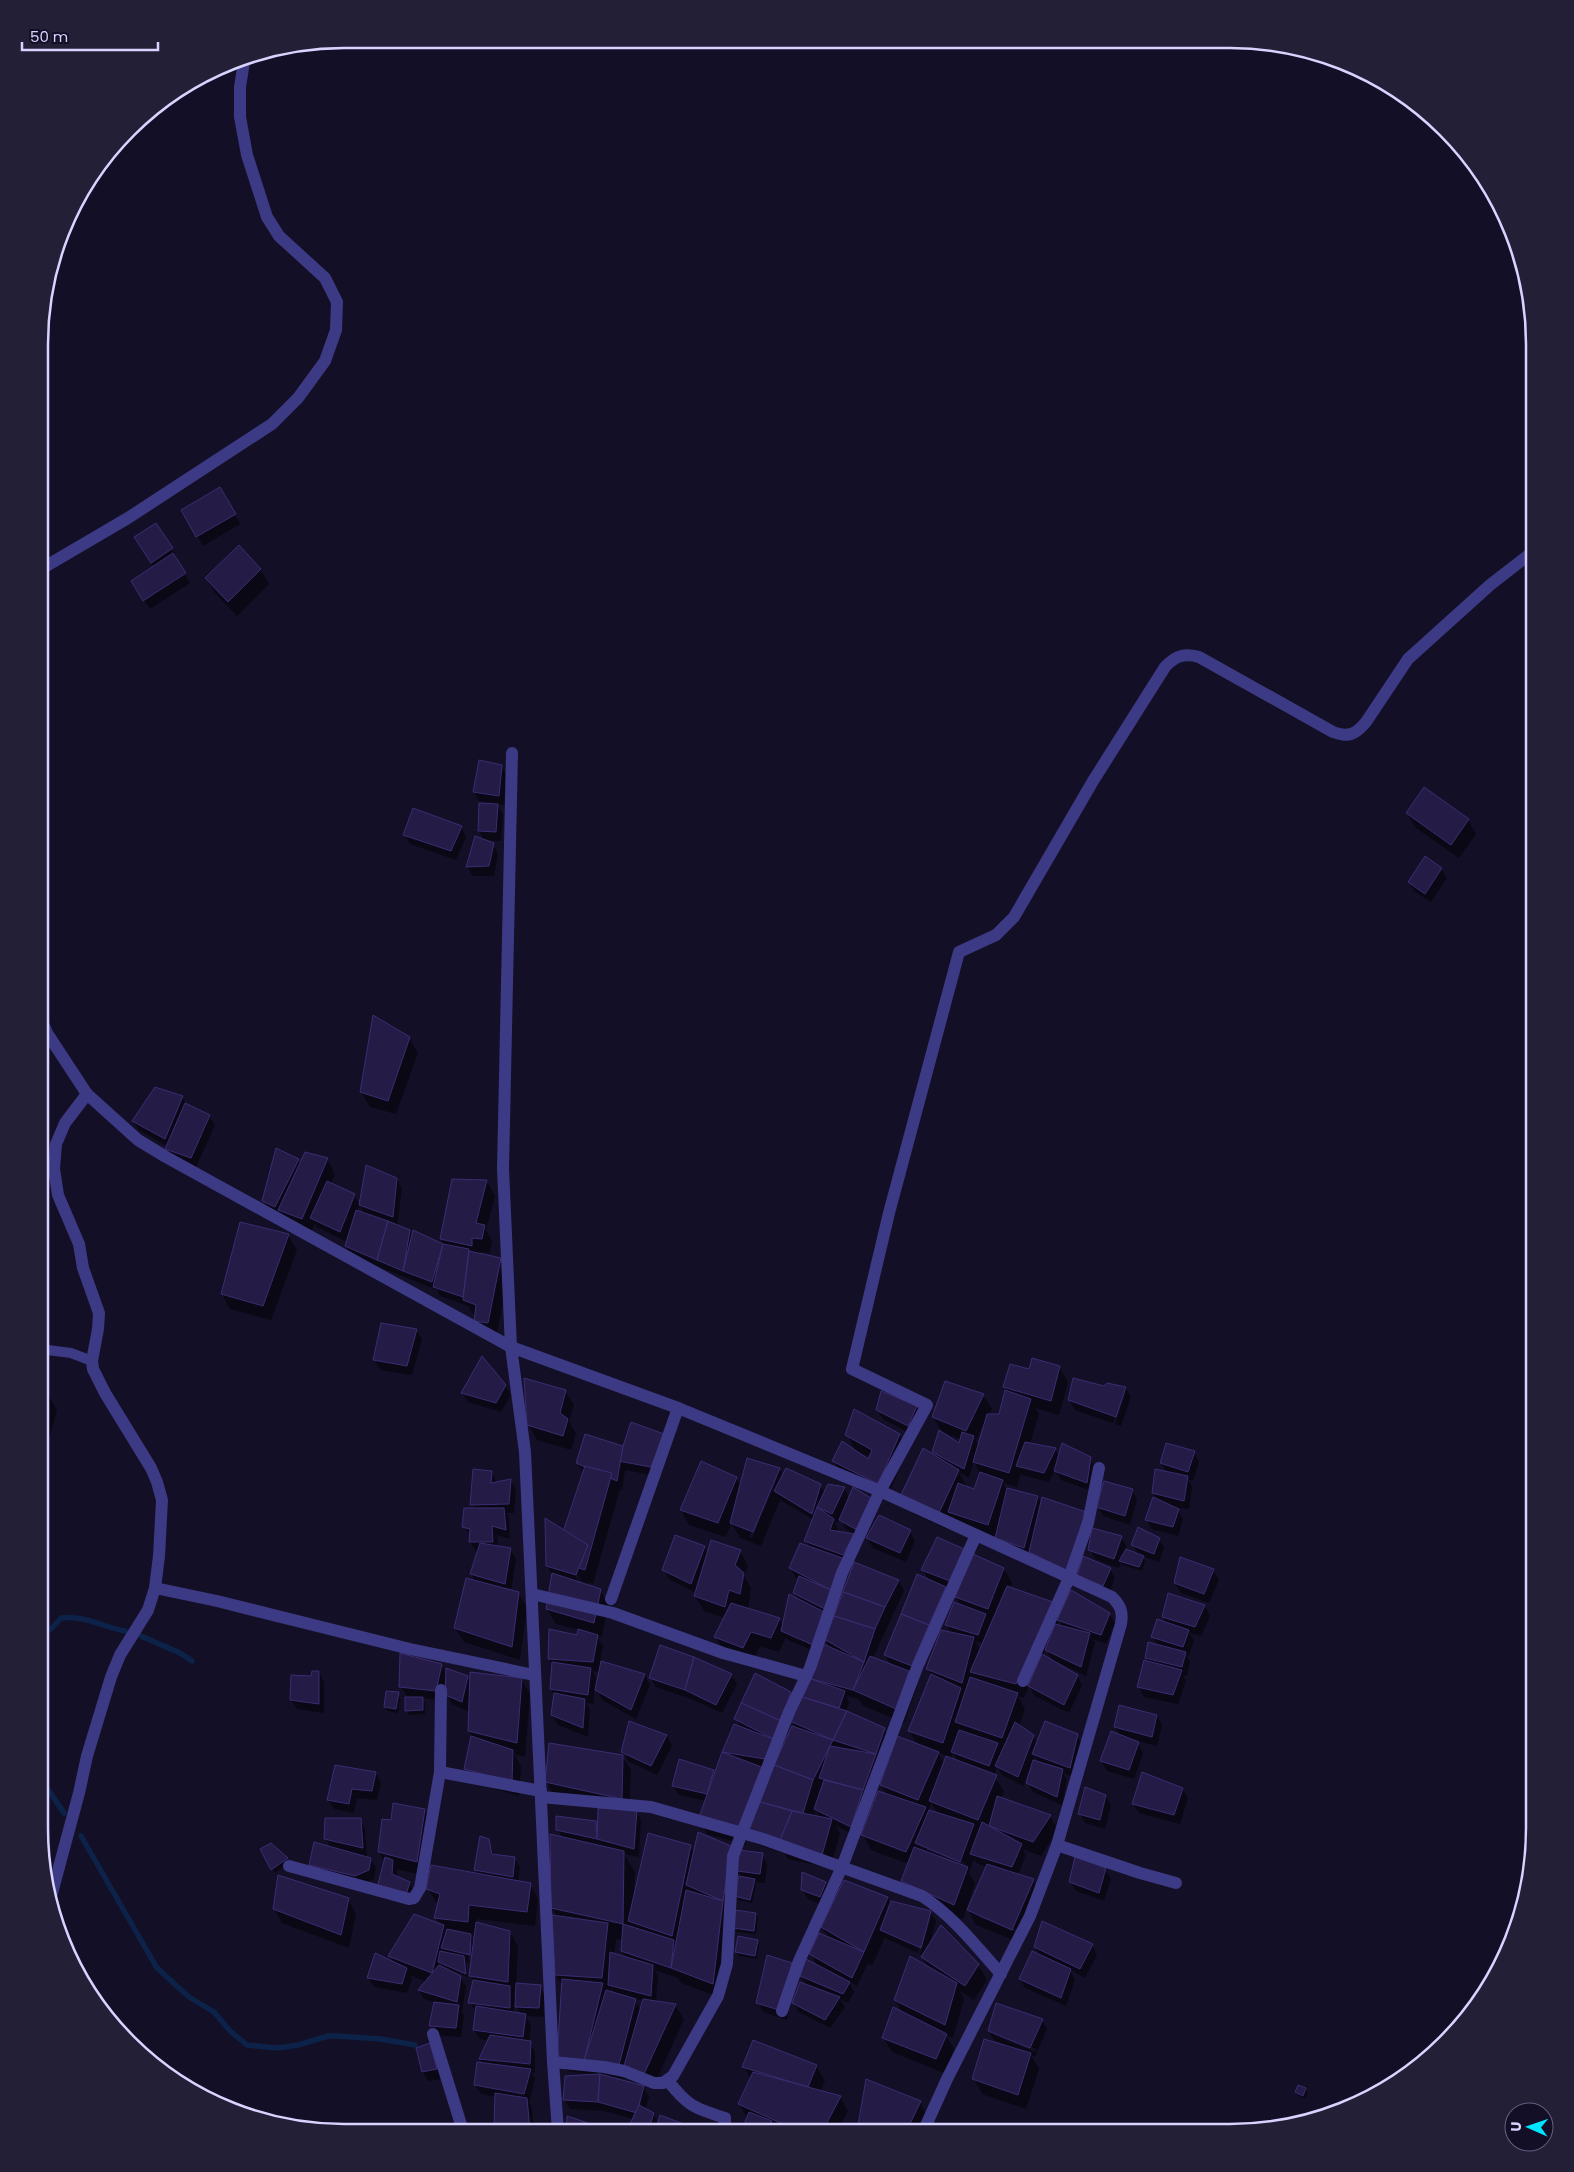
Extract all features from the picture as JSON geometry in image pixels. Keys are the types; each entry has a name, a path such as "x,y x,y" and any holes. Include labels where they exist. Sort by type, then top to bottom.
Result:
{"street":[{"path":"47,565 128,518 272,424 298,398 325,361 336,330 337,302 325,278 278,236 267,217 247,155 240,116 240,87 243,65"},
{"path":"553,2062 624,2071 654,2084 668,2081 673,2076 718,1996 727,1964 733,1856 789,1712 806,1676 842,1573 880,1491 927,1405 852,1369 892,1204 959,952 996,935 1014,917 1093,781 1165,667 1172,660 1185,654 1199,657 1333,732 1352,735 1359,731 1366,722 1408,659 1490,585 1526,557"},
{"path":"512,753 502,1168 510,1347 525,1452 534,1675 557,2124"},
{"path":"47,1031 88,1094 138,1140 510,1347 678,1408 880,1491 1112,1597 1118,1603 1122,1614 1057,1845 1030,1916 927,2124"},
{"path":"53,1888 73,1818 87,1756 111,1677 120,1655 148,1610 155,1588 160,1556 162,1500 157,1482 151,1468 105,1393 93,1369 92,1361 99,1313 83,1268 79,1244 58,1195 54,1169 56,1144 65,1124 88,1094"},
{"path":"611,1599 678,1408"},
{"path":"1023,1681 1070,1578 1088,1523 1099,1468"},
{"path":"782,2011 799,1961 842,1867 918,1665 976,1535"},
{"path":"155,1588 217,1601 410,1649 534,1675"},
{"path":"532,1594 613,1613 723,1653 806,1676"},
{"path":"289,1866 409,1899 414,1898 420,1888 440,1772 441,1690"},
{"path":"440,1772 541,1794 651,1807 742,1833 842,1867 922,1896 940,1907 1001,1974"},
{"path":"1057,1845 1140,1874 1176,1884"},
{"path":"433,2034 461,2124"},
{"path":"668,2081 683,2100 696,2109 725,2118 725,2124"}],"lane":[{"path":"47,1350 71,1353 92,1361"}],"building":[{"path":"220,487 236,514 196,537 181,510"},
{"path":"156,523 173,548 151,563 134,537"},
{"path":"239,545 261,569 228,602 205,578"},
{"path":"173,553 186,573 143,601 131,581"},
{"path":"479,760 502,765 499,796 473,792"},
{"path":"1424,787 1469,819 1451,845 1406,813"},
{"path":"479,803 498,804 496,832 478,831"},
{"path":"413,808 462,826 451,851 403,835"},
{"path":"475,836 494,843 489,866 466,867"},
{"path":"1425,856 1442,868 1425,894 1408,882"},
{"path":"373,1015 410,1037 388,1101 360,1092"},
{"path":"155,1087 183,1096 165,1139 132,1121"},
{"path":"185,1103 210,1115 191,1158 165,1149"},
{"path":"276,1148 299,1159 275,1207 262,1201"},
{"path":"305,1152 328,1158 302,1219 278,1210"},
{"path":"366,1165 397,1178 393,1217 359,1205"},
{"path":"452,1179 487,1180 476,1223 485,1225 482,1239 472,1238 472,1246 440,1239"},
{"path":"327,1181 355,1194 340,1232 310,1218"},
{"path":"356,1210 388,1221 377,1260 345,1246"},
{"path":"388,1221 410,1230 403,1271 377,1260"},
{"path":"240,1222 289,1234 263,1306 221,1294"},
{"path":"413,1230 443,1244 432,1282 403,1271"},
{"path":"443,1244 469,1249 463,1297 433,1287"},
{"path":"469,1251 501,1258 488,1323 474,1321 476,1305 463,1300"},
{"path":"381,1323 417,1329 407,1366 373,1360"},
{"path":"482,1356 506,1385 496,1403 461,1393"},
{"path":"1032,1358 1060,1366 1051,1401 1003,1387 1010,1364 1029,1369"},
{"path":"524,1378 566,1390 560,1413 568,1419 563,1436 527,1425"},
{"path":"1073,1378 1104,1386 1107,1383 1126,1387 1116,1417 1068,1400"},
{"path":"945,1381 984,1394 966,1431 932,1417"},
{"path":"1005,1390 1031,1399 1009,1473 973,1462 987,1414 999,1414"},
{"path":"881,1391 917,1406 908,1426 876,1410"},
{"path":"854,1409 900,1434 878,1484 832,1461 842,1441 868,1459 872,1450 845,1435"},
{"path":"631,1422 664,1434 651,1467 618,1461"},
{"path":"939,1430 959,1443 962,1432 974,1436 964,1469 932,1452"},
{"path":"585,1434 623,1446 617,1481 576,1463"},
{"path":"1025,1442 1056,1448 1044,1473 1016,1466"},
{"path":"1062,1443 1091,1457 1087,1483 1054,1471"},
{"path":"1166,1443 1195,1451 1188,1472 1160,1463"},
{"path":"923,1448 959,1470 938,1515 900,1497"},
{"path":"747,1458 780,1468 753,1532 730,1523"},
{"path":"701,1461 737,1477 718,1523 680,1510"},
{"path":"585,1466 612,1473 585,1570 554,1559"},
{"path":"786,1468 821,1484 812,1514 774,1491"},
{"path":"473,1469 492,1471 491,1483 511,1479 509,1504 470,1505"},
{"path":"1155,1469 1188,1476 1184,1501 1152,1493"},
{"path":"980,1472 1003,1480 988,1525 948,1512 958,1483 974,1489"},
{"path":"1104,1481 1133,1489 1125,1516 1096,1507"},
{"path":"828,1484 845,1487 832,1514 817,1507"},
{"path":"853,1487 871,1498 857,1530 839,1520"},
{"path":"1007,1488 1038,1496 1024,1548 995,1538"},
{"path":"1042,1497 1086,1512 1066,1570 1029,1552"},
{"path":"1153,1497 1179,1509 1173,1527 1145,1520"},
{"path":"817,1507 834,1519 830,1530 854,1534 843,1555 804,1541"},
{"path":"464,1508 504,1508 506,1530 492,1526 493,1542 469,1542 470,1529 462,1527"},
{"path":"879,1515 911,1530 900,1553 866,1538"},
{"path":"545,1518 588,1545 576,1575 546,1566"},
{"path":"1138,1527 1160,1538 1154,1554 1131,1545"},
{"path":"1092,1528 1122,1536 1114,1559 1088,1550"},
{"path":"675,1535 705,1546 691,1584 662,1570"},
{"path":"937,1537 964,1549 950,1581 921,1570"},
{"path":"711,1540 741,1550 735,1565 744,1573 740,1594 729,1590 725,1607 694,1596"},
{"path":"480,1543 511,1548 505,1584 470,1574"},
{"path":"800,1543 845,1559 831,1590 789,1568"},
{"path":"1126,1549 1144,1556 1139,1567 1119,1561"},
{"path":"973,1554 1004,1568 988,1609 955,1597"},
{"path":"1083,1556 1111,1568 1103,1586 1077,1576"},
{"path":"1180,1557 1214,1569 1204,1594 1174,1583"},
{"path":"854,1562 899,1580 885,1607 843,1592"},
{"path":"552,1573 601,1589 594,1623 546,1609"},
{"path":"917,1574 946,1587 929,1625 901,1614"},
{"path":"799,1576 831,1590 825,1609 793,1593"},
{"path":"466,1578 519,1592 512,1647 454,1628"},
{"path":"1007,1586 1053,1602 1016,1684 970,1672"},
{"path":"1071,1590 1110,1613 1101,1635 1057,1620"},
{"path":"843,1592 885,1607 875,1629 834,1616"},
{"path":"1168,1593 1205,1605 1195,1627 1162,1617"},
{"path":"789,1594 824,1612 813,1645 781,1631"},
{"path":"954,1602 986,1614 978,1635 945,1625"},
{"path":"731,1603 780,1618 771,1638 751,1632 743,1648 714,1637"},
{"path":"901,1614 929,1625 912,1666 884,1655"},
{"path":"834,1616 875,1629 864,1662 824,1639"},
{"path":"1157,1619 1189,1630 1183,1647 1151,1637"},
{"path":"1055,1624 1090,1633 1081,1667 1045,1650"},
{"path":"549,1629 577,1635 578,1629 598,1635 593,1662 548,1659"},
{"path":"941,1630 974,1637 962,1683 926,1669"},
{"path":"1148,1642 1186,1652 1182,1667 1145,1658"},
{"path":"823,1644 864,1662 853,1690 811,1679"},
{"path":"660,1645 694,1657 685,1690 649,1678"},
{"path":"400,1653 442,1664 436,1691 399,1687"},
{"path":"1042,1654 1078,1675 1064,1705 1028,1686"},
{"path":"870,1656 909,1671 896,1709 853,1690"},
{"path":"694,1657 732,1674 716,1705 685,1690"},
{"path":"1144,1660 1182,1670 1173,1695 1137,1687"},
{"path":"601,1661 645,1674 631,1710 595,1690"},
{"path":"552,1662 591,1668 588,1695 550,1689"},
{"path":"446,1668 468,1676 462,1702 445,1695"},
{"path":"312,1671 319,1671 319,1704 290,1700 291,1675 311,1676"},
{"path":"470,1672 522,1678 517,1743 468,1731"},
{"path":"755,1673 791,1692 781,1721 741,1703"},
{"path":"931,1674 961,1688 943,1743 908,1731"},
{"path":"970,1677 1018,1693 1002,1738 955,1722"},
{"path":"811,1679 845,1691 839,1708 802,1697"},
{"path":"386,1691 399,1692 396,1709 384,1707"},
{"path":"554,1693 585,1699 583,1728 551,1715"},
{"path":"405,1697 423,1697 423,1710 405,1711"},
{"path":"802,1697 847,1711 833,1740 790,1721"},
{"path":"741,1703 781,1721 778,1741 734,1719"},
{"path":"1119,1705 1157,1715 1152,1737 1114,1727"},
{"path":"847,1711 885,1728 876,1754 833,1740"},
{"path":"629,1721 667,1735 651,1766 621,1752"},
{"path":"1045,1721 1078,1734 1070,1768 1032,1754"},
{"path":"1015,1722 1034,1735 1018,1777 995,1766"},
{"path":"734,1724 778,1741 765,1759 722,1752"},
{"path":"792,1726 833,1740 813,1780 774,1765"},
{"path":"959,1730 998,1743 989,1766 951,1752"},
{"path":"1111,1731 1139,1742 1129,1770 1100,1761"},
{"path":"471,1736 513,1750 512,1782 464,1769"},
{"path":"897,1736 939,1752 918,1800 880,1785"},
{"path":"549,1743 623,1755 622,1799 545,1782"},
{"path":"830,1746 876,1754 863,1790 819,1778"},
{"path":"722,1752 764,1768 737,1831 698,1820"},
{"path":"946,1756 997,1775 978,1820 929,1801"},
{"path":"679,1759 714,1770 707,1794 672,1786"},
{"path":"1033,1760 1063,1769 1057,1797 1026,1783"},
{"path":"335,1765 376,1772 372,1791 352,1789 349,1804 327,1800"},
{"path":"774,1765 813,1780 803,1813 760,1802"},
{"path":"1142,1772 1183,1788 1174,1815 1132,1804"},
{"path":"824,1780 863,1790 851,1827 814,1809"},
{"path":"1085,1787 1106,1795 1100,1820 1078,1814"},
{"path":"878,1791 926,1807 906,1852 861,1835"},
{"path":"997,1796 1051,1815 1033,1842 989,1826"},
{"path":"760,1802 792,1811 778,1845 746,1834"},
{"path":"393,1803 425,1809 417,1862 378,1852 382,1819 391,1820"},
{"path":"598,1808 637,1810 634,1849 597,1839"},
{"path":"929,1810 974,1824 960,1862 915,1843"},
{"path":"792,1811 832,1819 822,1855 778,1845"},
{"path":"556,1816 596,1821 597,1839 556,1830"},
{"path":"325,1818 361,1818 363,1848 324,1839"},
{"path":"982,1822 1022,1844 1012,1867 970,1854"},
{"path":"698,1832 731,1846 723,1901 686,1885"},
{"path":"648,1833 691,1845 672,1936 628,1921"},
{"path":"550,1834 624,1851 623,1924 551,1908"},
{"path":"480,1836 489,1839 492,1854 515,1857 513,1877 474,1870"},
{"path":"314,1842 371,1858 369,1870 355,1876 309,1865"},
{"path":"271,1843 288,1858 271,1870 260,1849"},
{"path":"914,1847 968,1867 954,1905 901,1881"},
{"path":"739,1850 763,1853 760,1874 737,1871"},
{"path":"385,1857 393,1860 392,1874 410,1882 406,1895 377,1888"},
{"path":"1075,1857 1106,1868 1099,1893 1069,1882"},
{"path":"987,1864 1034,1879 1012,1930 967,1910"},
{"path":"431,1865 531,1883 527,1912 469,1905 468,1922 434,1918 440,1894 426,1889"},
{"path":"802,1872 826,1882 820,1897 801,1890"},
{"path":"278,1875 349,1898 341,1935 273,1909"},
{"path":"739,1876 755,1879 750,1900 734,1896"},
{"path":"844,1880 888,1897 864,1952 821,1927"},
{"path":"686,1890 723,1901 713,1984 671,1968"},
{"path":"891,1901 931,1911 921,1948 880,1930"},
{"path":"735,1910 756,1913 754,1931 733,1928"},
{"path":"414,1914 444,1925 432,1973 388,1956"},
{"path":"552,1915 608,1923 602,1978 555,1975"},
{"path":"1042,1921 1093,1944 1080,1969 1034,1947"},
{"path":"476,1922 510,1931 508,1982 469,1976"},
{"path":"623,1924 674,1940 671,1968 621,1951"},
{"path":"941,1925 979,1964 965,1986 921,1957"},
{"path":"447,1929 471,1934 470,1955 441,1948"},
{"path":"819,1933 864,1952 852,1978 809,1954"},
{"path":"738,1936 758,1940 755,1956 735,1952"},
{"path":"440,1951 464,1956 466,1974 438,1962"},
{"path":"1032,1951 1071,1969 1061,1998 1019,1979"},
{"path":"610,1952 653,1965 651,1996 608,1985"},
{"path":"375,1953 407,1968 402,1984 367,1978"},
{"path":"767,1955 792,1963 782,2011 756,2003"},
{"path":"910,1956 957,1983 945,2025 894,2000"},
{"path":"806,1959 850,1982 843,1994 800,1976"},
{"path":"439,1965 461,1976 457,2002 418,1990"},
{"path":"562,1979 603,1983 584,2061 557,2057"},
{"path":"473,1980 510,1986 510,2008 468,2003"},
{"path":"800,1982 840,1997 825,2020 792,2003"},
{"path":"516,1983 541,1985 539,2008 515,2007"},
{"path":"606,1990 636,1999 619,2065 584,2061"},
{"path":"643,1999 676,2004 644,2074 624,2066"},
{"path":"434,2002 459,2005 456,2028 429,2026"},
{"path":"996,2003 1043,2019 1030,2048 988,2031"},
{"path":"476,2006 526,2014 523,2037 473,2030"},
{"path":"893,2007 947,2034 936,2059 882,2038"},
{"path":"490,2035 531,2041 530,2064 479,2059"},
{"path":"984,2039 1031,2053 1018,2095 972,2079"},
{"path":"753,2040 817,2065 808,2087 742,2067"},
{"path":"430,2043 437,2069 422,2072 416,2048"},
{"path":"477,2062 531,2069 524,2094 474,2085"},
{"path":"753,2072 841,2096 826,2124 783,2124 738,2104"},
{"path":"600,2074 598,2102 563,2100 565,2076"},
{"path":"600,2074 644,2086 637,2113 598,2102"},
{"path":"866,2079 921,2101 910,2124 858,2124"},
{"path":"1298,2085 1306,2088 1303,2096 1295,2092"},
{"path":"495,2093 527,2098 529,2124 494,2124"},
{"path":"639,2105 654,2113 651,2124 630,2124"},
{"path":"749,2112 772,2121 771,2124 744,2124"},
{"path":"660,2115 684,2124 657,2124"},
{"path":"567,2116 591,2124 566,2124"}],"waterway":[{"path":"47,1631 61,1618 78,1618 125,1631"},
{"path":"141,1636 180,1653 192,1661"},
{"path":"47,1788 64,1813"},
{"path":"81,1836 157,1968 189,1997 214,2012 230,2031 247,2045 278,2048 298,2045 328,2036 381,2039 415,2045"}]}
